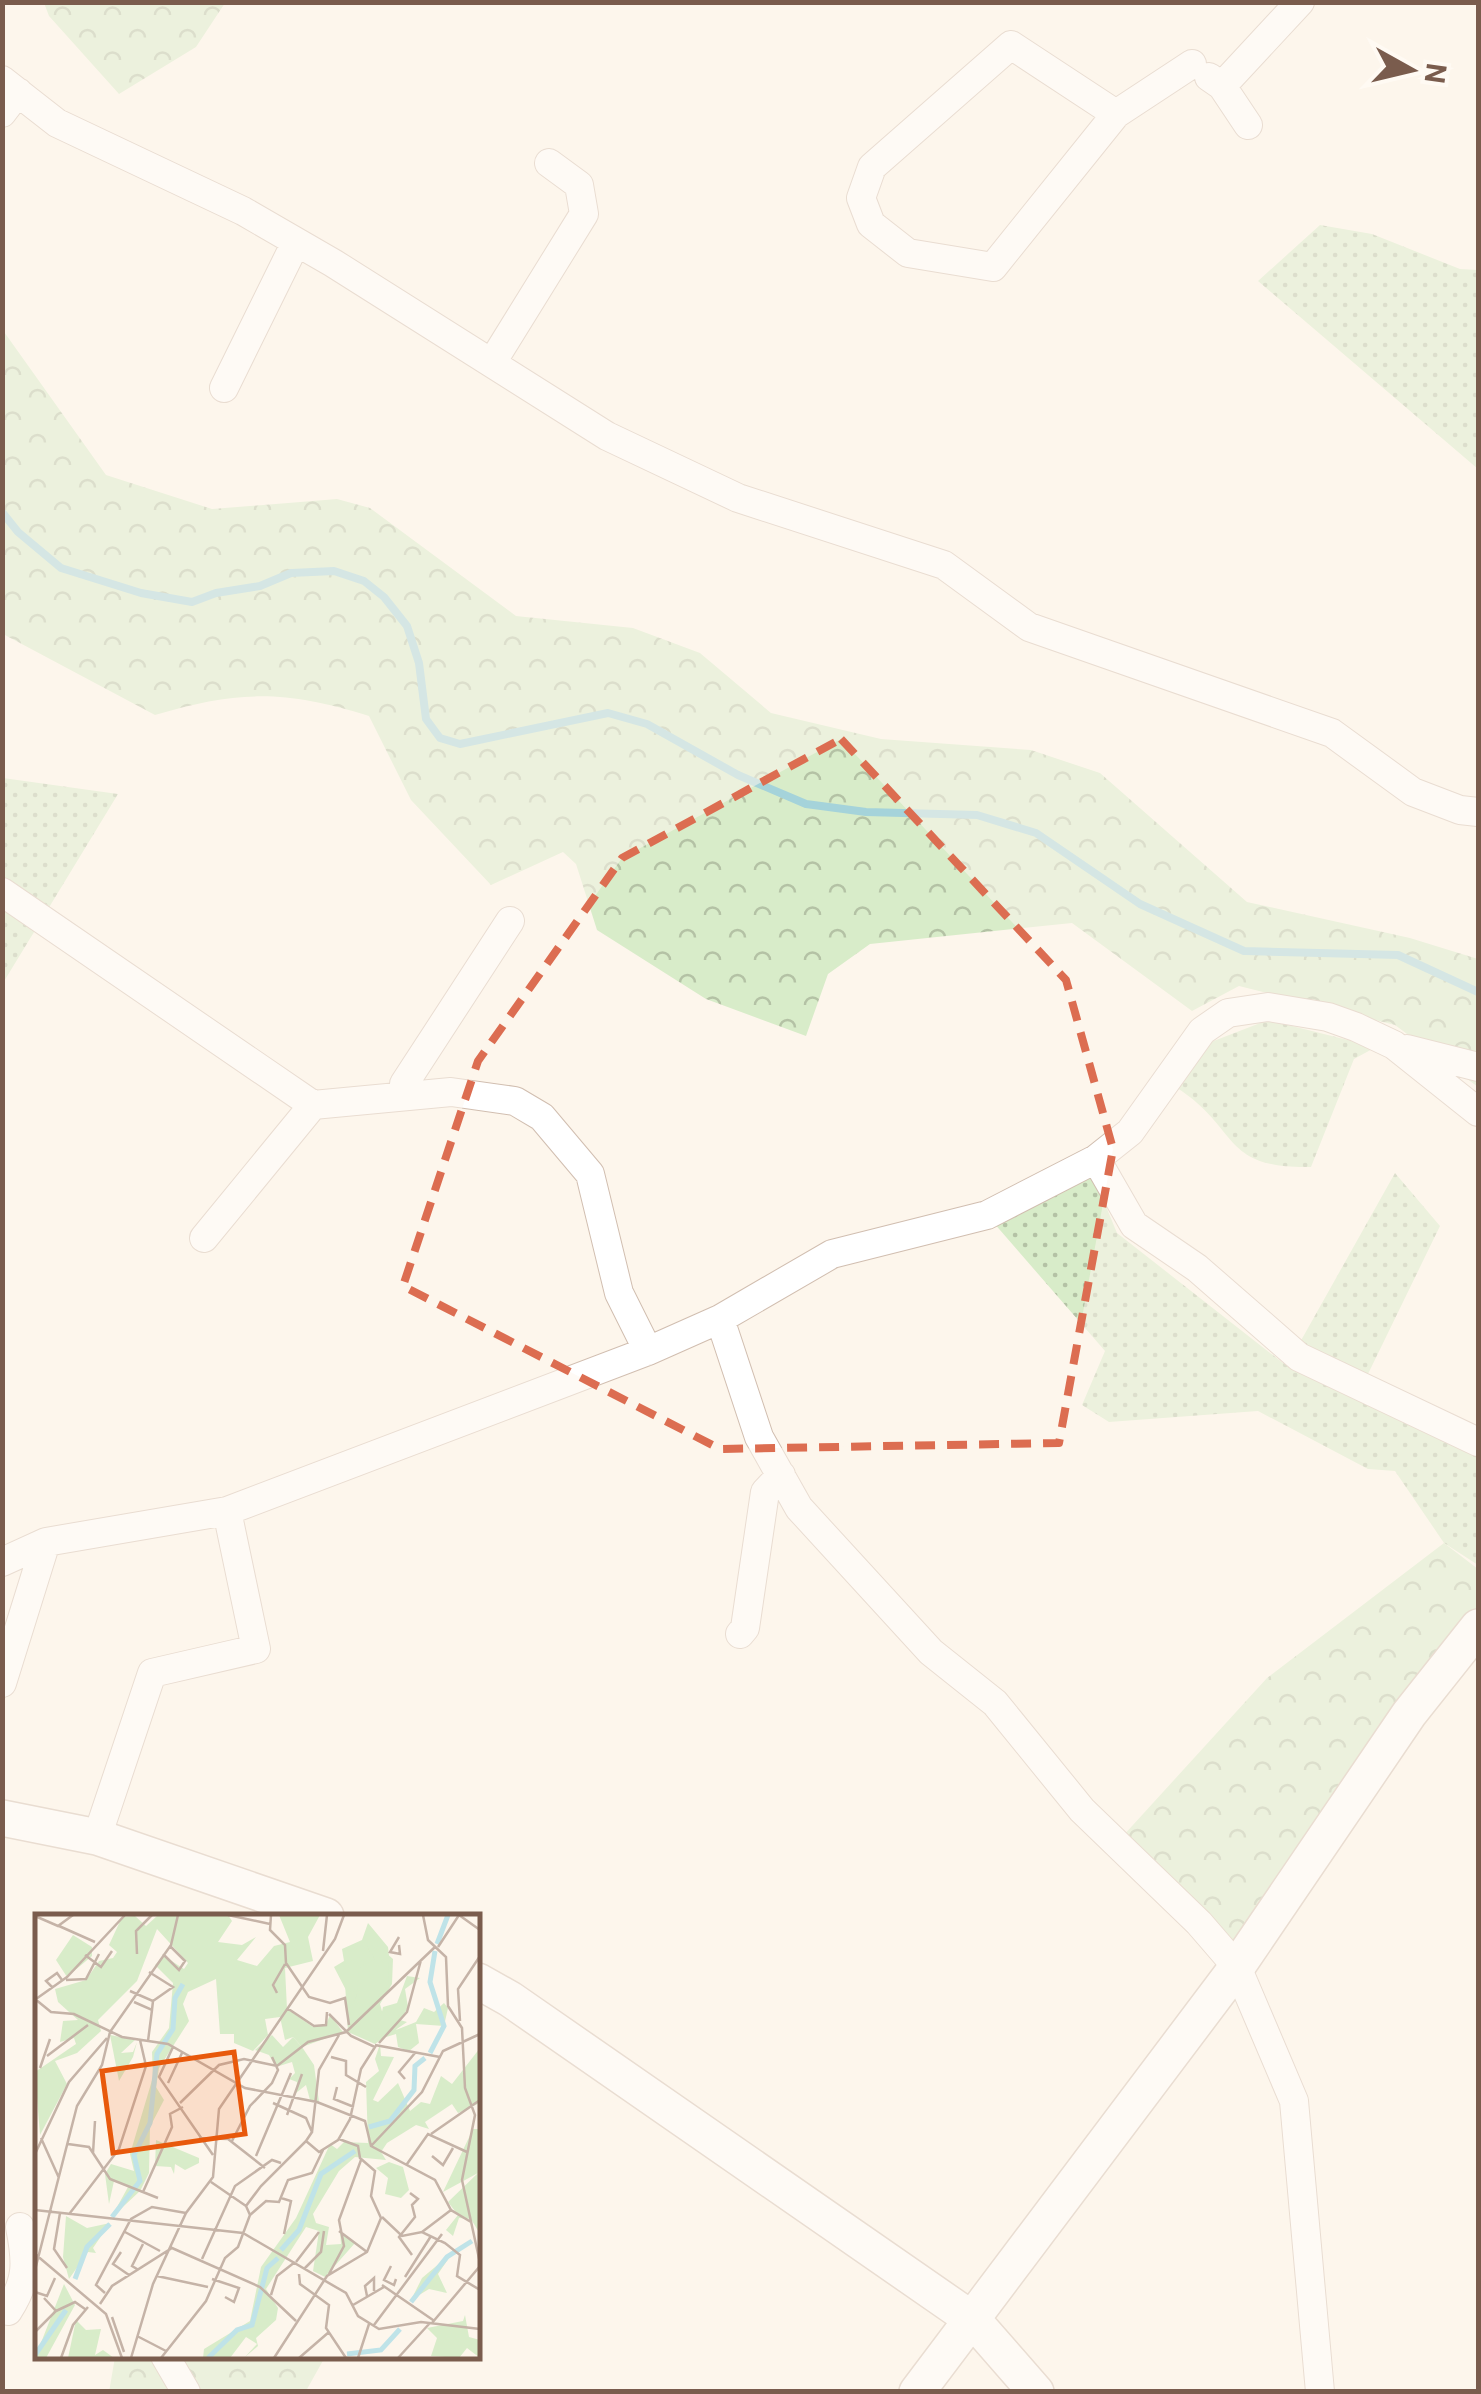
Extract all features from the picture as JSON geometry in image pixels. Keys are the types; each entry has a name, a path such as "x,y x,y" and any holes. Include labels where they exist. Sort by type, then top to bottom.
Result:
{"street":[{"path":"1222,86 1300,2"},
{"path":"1116,114 1011,45 872,167 862,198 871,224 908,253 992,267 1116,114 1187,58 1222,86 1248,125"},
{"path":"8,95 296,242 493,361 607,436 738,498 944,564 1029,627 1332,733 1413,792 1460,810 1478,812"},
{"path":"493,361 584,214 578,185 550,163"},
{"path":"224,388 296,242"},
{"path":"2,892 314,1104 451,1092 515,1100 542,1117 590,1174 619,1293 648,1350"},
{"path":"404,1096 404,1084 510,921"},
{"path":"2,1562 46,1542 227,1511 648,1350 720,1319 832,1254 968,1221 1096,1159 1130,1132 1202,1031 1228,1013 1268,1007 1328,1017 1394,1045 1478,1067"},
{"path":"1394,1045 1478,1112"},
{"path":"204,1238 314,1104"},
{"path":"1096,1159 1134,1226 1196,1268 1300,1357 1478,1442"},
{"path":"720,1319 759,1437 798,1508 932,1652 995,1703 1082,1810 1198,1922 1237,1967 1294,2100 1320,2392"},
{"path":"740,1634 764,1492 781,1475"},
{"path":"97,1837 152,1673 256,1650 227,1511"},
{"path":"2,1683 46,1542"},
{"path":"917,2392 1237,1967 1408,1714 1478,1626"},
{"path":"2,1818 97,1837 320,1914"},
{"path":"480,1983 510,1999 974,2320 1036,2392"},
{"path":"8,2311 22,2290 28,2267 20,2227"},
{"path":"166,2359 186,2392"}],"highlighted area":[{"path":"841,739 1066,980 1113,1149 1059,1443 720,1449 403,1286 478,1061 622,858"}],"green space":[{"path":"44,3 225,3 196,47 119,94 49,16"},
{"path":"1320,225 1372,234 1460,269 1478,270 1478,469 1258,281"},
{"path":"2,329 106,475 212,509 337,499 370,508 516,616 633,628 700,653 771,713 881,739 1031,750 1100,773 1247,902 1410,938 1478,959 1478,1087 1395,1025 1239,986 1192,1011 1072,923 870,944 828,974 806,1036 706,999 597,930 576,864 563,852 491,885 411,800 369,716 312,701 262,696 212,701 155,715 3,634"},
{"path":"3,778 118,794 3,983"},
{"path":"1268,1020 1376,1047 1354,1059 1311,1167 1282,1166 1245,1153 1177,1088 1211,1042"},
{"path":"1395,1173 1440,1226 1368,1374 1299,1344"},
{"path":"1093,1175 1117,1233 1283,1363 1478,1454 1478,1565 1444,1543 1395,1471 1368,1469 1258,1411 1109,1422 1082,1405 1105,1351 993,1222"},
{"path":"1444,1543 1478,1569 1478,1606 1368,1774 1241,1949 1122,1837 1267,1678"},
{"path":"115,2359 324,2359 306,2391 109,2392"}],"waterway":[{"path":"2,512 18,532 61,568 141,593 192,602 216,593 260,586 291,573 334,571 364,581 384,597 407,626 419,663 426,719 440,738 460,744 608,713 647,724 738,775 806,804 866,812 977,815 1036,833 1140,904 1244,951 1398,955 1478,992"}]}
